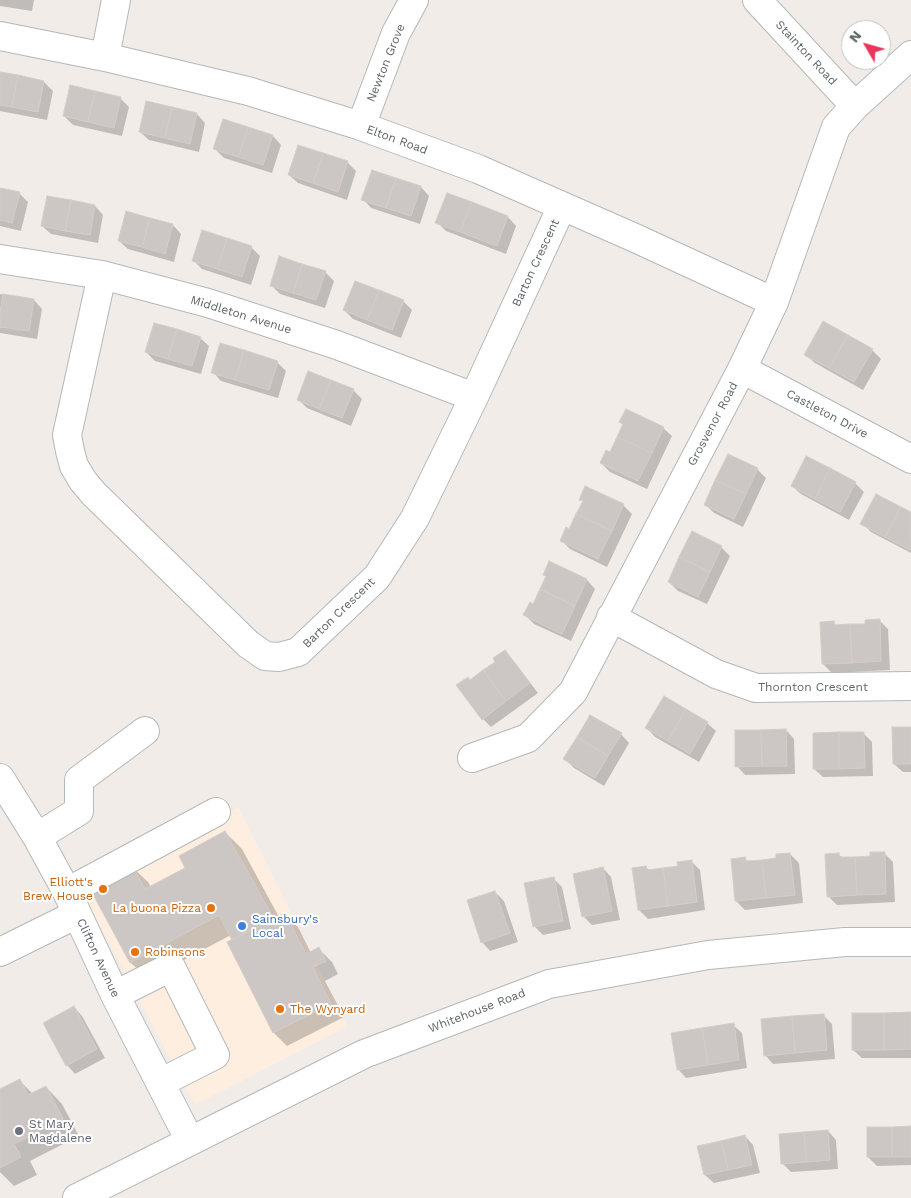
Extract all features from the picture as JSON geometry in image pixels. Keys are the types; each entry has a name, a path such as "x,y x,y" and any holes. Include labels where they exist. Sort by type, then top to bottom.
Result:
{"street":[{"path":"105,57 116,0"},
{"name":"Newton Grove","path":"361,126 396,33 414,0"},
{"name":"Stainton Road","path":"757,0 855,106"},
{"name":"Elton Road","path":"0,36 105,57 248,91 361,126 478,169 774,302"},
{"name":"Grosvenor Road","path":"472,759 528,738 572,692 742,369 774,302 836,127 855,106 911,55"},
{"name":"Barton Crescent","path":"102,275 67,435 74,466 94,494 248,644 265,656 279,657 298,652 377,577 414,518 474,397 562,206"},
{"name":"Middleton Avenue","path":"0,259 102,275 208,304 328,342 474,397"},
{"name":"Castleton Drive","path":"742,369 911,459"},
{"name":"Thornton Crescent","path":"611,616 716,674 756,688 911,686"},
{"path":"37,838 79,811 79,780 145,731"},
{"name":"Clifton Avenue","path":"0,778 37,838 72,903 115,995 190,1141"},
{"path":"0,952 72,903 216,812"},
{"name":"Whitehouse Road","path":"77,1198 364,1054 550,984 708,955 844,942 911,942"},
{"path":"115,995 171,967 215,1055 160,1083"}],"shaded area":[{"path":"238,807 348,1026 195,1105 81,890"}],"building":[{"path":"0,72 18,75 12,107 0,105"},
{"path":"18,75 44,81 38,112 12,107"},
{"path":"70,85 95,91 88,122 63,116"},
{"path":"95,91 121,97 114,128 88,122"},
{"path":"146,101 172,107 165,138 139,132"},
{"path":"172,107 197,113 190,144 165,138"},
{"path":"223,119 248,127 238,157 213,149"},
{"path":"248,127 273,135 263,165 238,157"},
{"path":"298,145 323,153 313,183 288,175"},
{"path":"323,153 348,161 338,192 313,183"},
{"path":"372,170 396,178 386,208 361,200"},
{"path":"396,178 421,186 411,216 386,208"},
{"path":"0,188 20,192 12,223 0,220"},
{"path":"447,193 472,202 460,232 435,223"},
{"path":"47,196 71,200 65,231 41,226"},
{"path":"71,200 95,205 90,235 65,231"},
{"path":"472,202 508,216 497,246 460,232"},
{"path":"126,211 150,218 142,247 118,241"},
{"path":"150,218 173,224 165,254 142,247"},
{"path":"202,230 227,238 217,269 192,261"},
{"path":"227,238 252,246 242,277 217,269"},
{"path":"279,256 302,264 293,293 270,286"},
{"path":"302,264 326,271 316,300 293,293"},
{"path":"355,281 379,290 367,320 343,310"},
{"path":"379,290 404,300 392,330 367,320"},
{"path":"3,294 34,299 29,331 0,327"},
{"path":"823,321 848,335 829,368 804,355"},
{"path":"154,323 177,329 168,359 145,352"},
{"path":"177,329 201,337 192,366 168,359"},
{"path":"848,335 873,349 854,382 829,368"},
{"path":"220,343 244,350 235,380 211,373"},
{"path":"244,350 278,361 269,390 235,380"},
{"path":"308,371 331,380 319,409 297,400"},
{"path":"331,380 354,389 342,418 319,409"},
{"path":"626,409 664,427 652,453 617,437 623,424 619,422"},
{"path":"617,437 652,453 638,481 600,463 606,450 610,452"},
{"path":"728,454 758,468 746,494 715,480"},
{"path":"806,456 830,468 815,499 791,486"},
{"path":"830,468 856,482 840,512 815,499"},
{"path":"715,480 746,494 734,519 704,505"},
{"path":"585,486 624,504 612,531 576,514 583,501 579,500"},
{"path":"876,494 901,507 885,537 860,524"},
{"path":"901,507 911,512 910,550 885,537"},
{"path":"576,514 612,531 598,559 560,541 566,527 569,529"},
{"path":"692,531 722,546 710,572 679,557"},
{"path":"679,557 710,572 698,597 668,582"},
{"path":"549,561 587,579 575,606 540,589 546,576 543,575"},
{"path":"540,589 575,606 562,634 523,615 530,602 533,604"},
{"path":"880,619 881,661 852,663 850,624 865,624 865,620"},
{"path":"834,621 834,625 850,624 852,663 822,664 820,622"},
{"path":"505,650 530,683 506,701 483,670 495,662 493,658"},
{"path":"483,670 506,701 482,720 456,685 468,677 470,680"},
{"path":"664,696 686,709 668,741 645,728"},
{"path":"686,709 708,722 690,754 668,741"},
{"path":"590,715 622,733 608,756 577,737"},
{"path":"892,727 911,727 911,764 893,764"},
{"path":"786,729 787,766 762,766 761,730"},
{"path":"735,730 761,730 762,766 735,767"},
{"path":"839,732 864,732 865,768 839,769"},
{"path":"839,732 839,769 813,769 813,733"},
{"path":"577,737 608,756 595,778 563,759"},
{"path":"225,831 274,919 232,940 219,915 130,963 89,887 131,864 145,889 185,868 179,856"},
{"path":"870,852 885,852 886,894 857,895 855,857 870,856"},
{"path":"790,853 795,895 766,898 762,860 776,858 776,854"},
{"path":"839,853 840,857 855,857 857,895 827,897 825,854"},
{"path":"745,857 746,861 762,860 766,898 735,901 731,859"},
{"path":"692,860 697,902 668,906 663,868 678,866 677,862"},
{"path":"646,866 647,870 663,868 668,906 638,910 632,868"},
{"path":"603,867 612,911 582,917 573,874"},
{"path":"554,877 563,921 533,927 524,883"},
{"path":"495,891 510,933 481,943 467,900"},
{"path":"285,913 306,954 319,947 326,961 313,967 331,1004 273,1033 227,942"},
{"path":"74,1006 97,1049 66,1066 43,1023"},
{"path":"911,1012 911,1049 884,1050 884,1013"},
{"path":"852,1013 884,1013 884,1050 852,1050"},
{"path":"824,1014 827,1050 795,1053 792,1016"},
{"path":"792,1016 795,1053 764,1056 761,1019"},
{"path":"734,1023 739,1060 708,1065 702,1028"},
{"path":"702,1028 708,1065 677,1070 671,1033"},
{"name":"St Mary Magdalene","path":"20,1079 28,1095 46,1086 63,1119 14,1144 21,1157 0,1168 0,1089"},
{"path":"911,1126 911,1157 892,1157 892,1127"},
{"path":"867,1127 892,1127 892,1157 867,1157"},
{"path":"828,1130 830,1160 806,1162 804,1132"},
{"path":"804,1132 806,1162 781,1164 779,1134"},
{"path":"745,1135 752,1165 728,1170 721,1141"},
{"path":"721,1141 728,1170 704,1175 697,1146"}],"place":[{"name":"Elliott's Brew House","path":"103,889"},
{"name":"La buona Pizza","path":"211,908"},
{"name":"Sainsbury's Local","path":"242,926"},
{"name":"Robinsons","path":"135,952"},
{"name":"The Wynyard","path":"280,1009"},
{"name":"St Mary Magdalene","path":"19,1131"}]}
